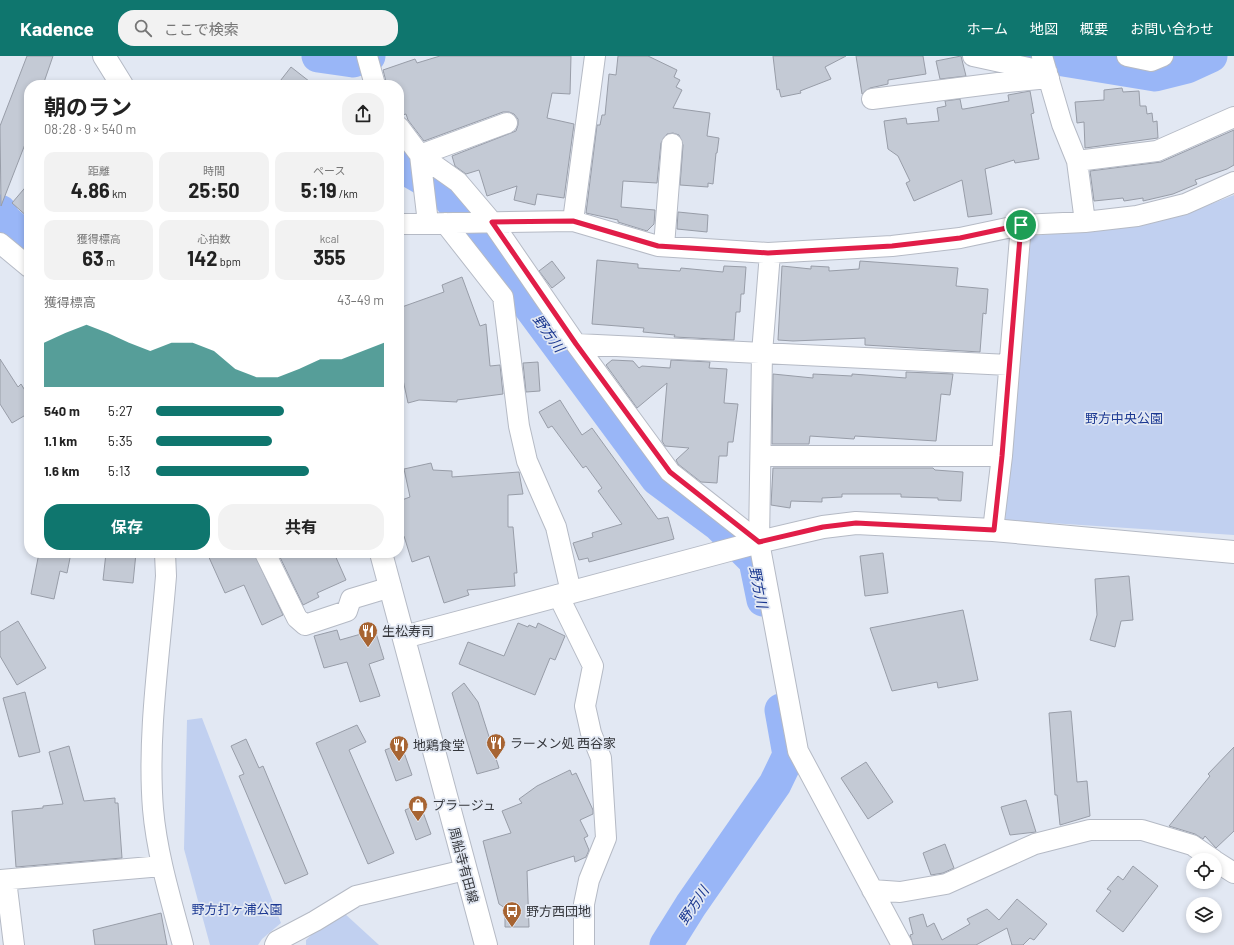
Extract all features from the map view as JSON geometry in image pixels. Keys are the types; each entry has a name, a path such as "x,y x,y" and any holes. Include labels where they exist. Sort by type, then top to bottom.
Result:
{"street":[{"path":"104,56 119,80"},
{"path":"573,221 595,56"},
{"path":"1128,56 1151,61 1163,56"},
{"path":"983,57 1046,69"},
{"path":"872,99 998,83 1046,69"},
{"path":"1046,69 1062,124 1077,161 1085,222"},
{"path":"1077,161 1157,151 1234,117"},
{"path":"420,155 507,124"},
{"path":"404,134 420,155 458,182 670,472 759,542"},
{"path":"664,246 672,144"},
{"path":"420,155 426,197 442,223 503,297 519,426 527,461 556,527 564,593 593,666 585,706 591,733 601,758 606,838 589,880 584,904 584,945"},
{"path":"404,224 573,221 658,246 770,253 892,246 960,238 1021,225 1085,222 1137,216 1185,204 1234,182"},
{"path":"994,530 1002,456 1021,225"},
{"path":"0,243 24,263"},
{"path":"770,253 762,353 759,542 798,751 902,945"},
{"path":"576,344 1009,365"},
{"path":"761,456 1002,456"},
{"path":"404,637 759,542 823,527 856,523 994,530 1234,552"},
{"path":"165,558 166,576 151,752 153,810 162,866 183,945"},
{"path":"267,558 296,618 305,625 347,611 351,599 391,587"},
{"name":"周船寺有田線","path":"382,558 486,945"},
{"path":"872,890 900,892 946,884 1035,844 1090,830 1142,830 1192,845 1204,853"},
{"path":"1222,865 1234,873"},
{"path":"14,945 3,880 162,866"},
{"path":"274,945 277,941 315,921 356,896 465,870"}],"green space":[{"name":"野方中央公園","path":"1234,195 1234,535 1005,520 1031,236 1129,227 1188,213"},
{"name":"野方打ヶ浦公園","path":"202,718 281,923 262,939 258,945 210,945 184,849 187,720"},
{"path":"344,913 379,945 306,945 306,940 326,921"}],"building":[{"path":"27,56 53,56 45,80 24,80 24,147 1,206 0,126"},
{"path":"440,56 571,56 570,94 552,93 547,118 574,124 564,198 537,194 535,205 514,200 517,186 487,196 479,170 466,174 455,166 452,156 516,131 518,119 514,114 503,112 424,141 408,120 406,114 404,115 404,80 386,80 383,70 415,59 417,63"},
{"path":"618,56 648,56 677,70 674,77 680,80 676,87 682,90 673,108 710,113 707,136 719,138 713,184 708,183 708,187 680,185 683,145 679,135 673,133 667,134 661,143 657,183 623,181 621,207 655,210 654,224 647,231 618,222 618,220 586,213 597,125 600,125 602,115 605,115 609,74 616,75"},
{"path":"773,56 846,56 825,67 831,79 800,91 801,93 781,97 779,89 777,90"},
{"path":"856,56 923,56 926,74 888,80 888,84 870,88 862,94"},
{"path":"961,56 966,76 940,79 936,61"},
{"path":"291,67 308,80 281,80"},
{"path":"1122,88 1123,92 1139,91 1140,106 1146,106 1147,114 1152,113 1153,122 1157,121 1158,138 1085,148 1084,122 1077,123 1075,102 1104,100 1104,90"},
{"path":"1030,91 1034,113 1031,114 1039,159 1015,163 1014,160 985,169 992,214 968,217 962,180 914,201 906,183 910,181 898,156 888,149 884,121 906,118 907,124 939,121 937,108 946,106 945,101 960,99 962,109 964,109 1009,101 1008,95"},
{"path":"1234,130 1234,165 1227,169 1195,180 1197,184 1173,194 1143,201 1143,198 1124,201 1123,198 1094,201 1090,171 1161,162"},
{"path":"24,189 24,214 12,203"},
{"path":"678,212 708,215 707,232 677,229"},
{"path":"597,260 638,264 638,268 680,271 681,268 723,272 724,266 746,267 744,294 741,294 740,312 736,312 734,340 674,337 675,335 643,332 644,328 592,324"},
{"path":"552,261 565,278 552,288 539,271"},
{"path":"860,261 958,268 956,286 988,289 986,314 983,313 980,352 865,345 865,338 793,341 778,340 782,266 811,269 811,266 829,267 829,271 859,269"},
{"path":"462,277 480,326 486,324 490,366 500,365 503,394 457,400 457,402 419,400 408,403 404,384 404,306 444,292 442,285"},
{"path":"0,359 18,387 21,384 24,389 24,416 12,423 0,404"},
{"path":"612,360 633,361 639,368 642,366 670,368 671,360 710,362 709,368 727,369 724,403 738,404 733,442 728,442 727,456 719,456 717,483 701,482 678,464 676,460 689,448 665,446 662,441 667,383 637,408 606,365"},
{"path":"538,362 540,391 526,392 523,363"},
{"path":"906,372 953,374 950,395 941,394 936,441 855,436 854,439 810,436 809,444 772,444 773,374 813,378 813,374 852,376 852,374 906,378"},
{"path":"560,400 582,435 592,428 658,519 668,517 674,539 589,562 588,558 579,560 573,543 593,537 592,533 622,524 598,491 602,488 586,466 583,468 552,426 548,428 539,412"},
{"path":"431,463 433,470 452,471 452,477 519,472 523,494 508,495 508,527 513,527 517,573 514,573 515,586 467,590 469,595 444,603 429,556 412,562 404,536 404,499 410,497 404,469"},
{"path":"773,468 933,468 935,470 963,472 961,501 938,500 938,498 901,497 901,494 842,494 842,497 822,498 822,502 791,501 790,508 771,505"},
{"path":"883,553 888,593 865,596 860,556"},
{"path":"38,558 70,558 67,573 60,571 54,599 31,594"},
{"path":"105,558 136,558 133,583 103,580"},
{"path":"209,558 256,558 283,615 262,625 244,585 225,593"},
{"path":"280,558 336,558 346,580 317,593 319,597 303,605"},
{"path":"1129,576 1133,620 1121,621 1115,647 1090,640 1097,615 1095,579"},
{"path":"963,610 978,680 938,688 937,682 892,691 870,628"},
{"path":"18,621 46,668 17,685 0,656 0,632"},
{"path":"518,623 536,628 538,623 565,636 555,660 550,658 535,695 459,664 468,642 504,656"},
{"path":"337,630 340,640 375,630 384,659 369,664 380,696 360,702 347,662 324,668 314,636"},
{"path":"464,683 478,702 499,768 477,774 452,693"},
{"path":"25,692 40,752 19,757 3,698"},
{"path":"1071,711 1077,782 1087,781 1090,816 1060,825 1057,795 1055,795 1049,713"},
{"path":"357,725 366,742 349,750 394,853 368,864 316,743"},
{"path":"246,739 259,768 263,766 308,874 285,884 239,776 244,774 231,746"},
{"name":"地鶏食堂","path":"401,744 412,775 396,781 385,750"},
{"path":"69,746 84,801 115,798 115,803 118,803 122,858 16,867 12,811 43,808 43,806 63,804 49,752"},
{"path":"1234,747 1234,831 1216,848 1205,836 1203,839 1195,834 1169,826 1210,776 1208,774"},
{"path":"866,762 893,802 868,819 841,778"},
{"path":"570,770 572,775 576,773 593,810 593,814 580,820 588,836 584,838 589,850 586,857 575,862 574,856 527,871 529,927 505,927 505,908 499,904 483,841 511,833 502,811 522,803 519,799 537,786"},
{"path":"1026,800 1036,832 1010,835 1001,807"},
{"name":"プラージュ","path":"420,804 431,834 416,840 405,810"},
{"path":"945,844 954,868 943,873 931,875 923,853"},
{"path":"1133,866 1158,886 1123,932 1096,911 1111,891 1107,889 1118,876 1123,880"},
{"path":"1017,899 1047,924 1034,940 1030,938 1023,945 1012,945 1007,928 976,945 913,945 910,935 913,934 909,918 923,914 927,927 934,923 942,940 970,924 967,919 987,909 999,920"},
{"path":"161,913 167,945 95,945 93,930"}],"waterway":[{"path":"318,56 353,61 369,56"},
{"path":"1039,56 1155,75 1187,67 1211,56"},
{"name":"野方川","path":"404,168 444,191 657,479 719,525 755,561 763,600"},
{"name":"野方川","path":"0,211 5,220 24,237"},
{"name":"野方川","path":"666,945 691,905 775,784 789,755 781,710"}],"place":[{"name":"生松寿司","path":"368,648"},
{"name":"ラーメン処 西谷家","path":"496,760"},
{"name":"地鶏食堂","path":"399,762"},
{"name":"プラージュ","path":"418,822"},
{"name":"野方西団地","path":"512,928"}],"route":[{"path":"573,221 658,246 768,253 892,246 960,238 1021,225 1002,456 994,530 881,523 856,523 823,527 759,542 670,472 576,344 492,222 573,221"}]}
